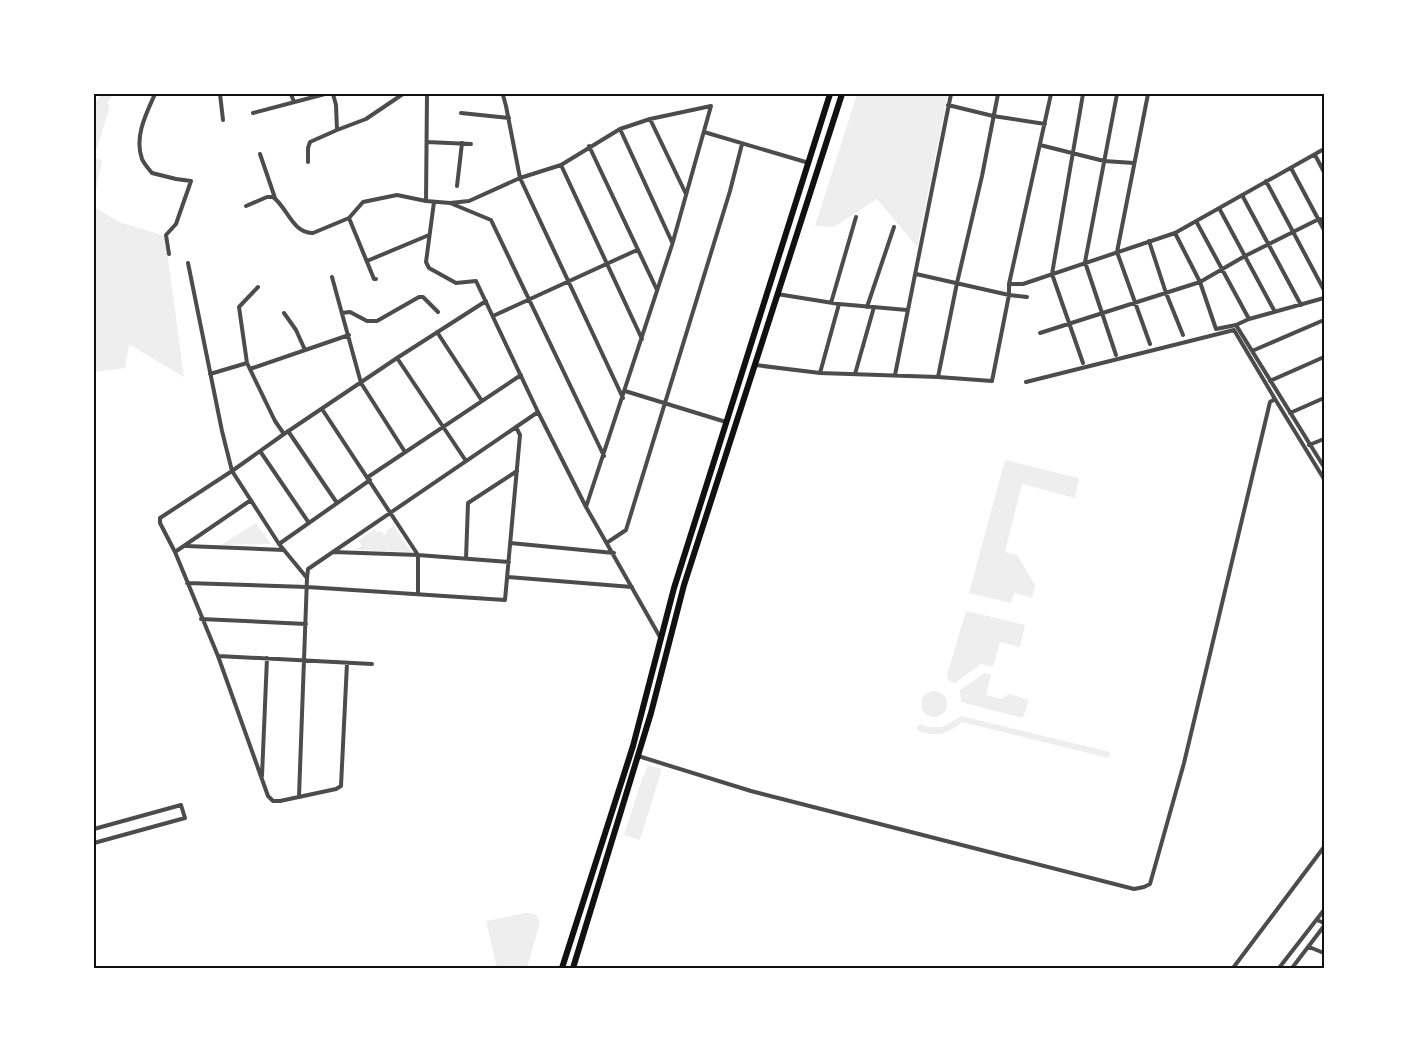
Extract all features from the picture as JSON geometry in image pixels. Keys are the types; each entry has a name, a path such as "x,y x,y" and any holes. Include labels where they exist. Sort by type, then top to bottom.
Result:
{"highway":[{"path":"562,968 633,746 660,637 830,94"},
{"path":"573,968 651,713 684,585 842,94"}],"street":[{"path":"155,94 144,118 140,135 142,160 152,173 176,180 192,181 176,224 166,235 169,254"},
{"path":"220,94 223,120"},
{"path":"292,94 294,102"},
{"path":"253,113 325,94"},
{"path":"333,94 336,105 337,130"},
{"path":"308,162 310,142 366,119 403,94"},
{"path":"426,201 427,94"},
{"path":"502,94 509,118 520,178 567,282 623,398"},
{"path":"895,375 951,94"},
{"path":"938,377 998,94"},
{"path":"755,365 820,373 992,381 1009,295 1009,284 1051,94"},
{"path":"1083,94 1052,274 1083,363"},
{"path":"1116,354 1085,262 1117,94"},
{"path":"1148,94 1117,252 1150,344"},
{"path":"948,105 993,116 1045,124"},
{"path":"260,154 275,198 299,229 313,233 350,218 363,202 397,195 434,202 469,201 520,178 561,165 620,129 650,119 711,106 642,339 586,507"},
{"path":"461,113 509,118"},
{"path":"650,119 686,194"},
{"path":"620,129 672,242"},
{"path":"704,132 809,163"},
{"path":"428,142 472,144"},
{"path":"457,186 462,143"},
{"path":"608,542 626,530 663,403 730,191 742,144"},
{"path":"1040,145 1104,161 1134,163"},
{"path":"590,146 657,290"},
{"path":"1009,284 1023,284 1175,232 1324,149"},
{"path":"1314,155 1324,172"},
{"path":"561,165 642,339"},
{"path":"1291,168 1324,230"},
{"path":"1266,181 1324,290"},
{"path":"1242,195 1301,305"},
{"path":"246,206 267,197 275,198"},
{"path":"434,202 426,262 430,268 456,284 476,281 538,412 586,507 608,542 660,637"},
{"path":"450,203 491,220 604,456"},
{"path":"1219,208 1275,312"},
{"path":"831,303 856,217"},
{"path":"350,218 366,261 374,279 376,279"},
{"path":"1040,333 1200,282 1245,256 1318,219 1324,220"},
{"path":"1196,221 1249,319"},
{"path":"867,307 894,227"},
{"path":"1175,232 1200,282 1216,329 1236,325 1249,319 1324,298"},
{"path":"366,261 430,235"},
{"path":"1149,241 1183,335"},
{"path":"493,316 637,250"},
{"path":"188,263 222,431 232,471 279,544 307,578"},
{"path":"916,274 1009,295 1027,297"},
{"path":"332,277 361,383 405,452"},
{"path":"258,287 239,307 247,363 275,421 286,432 337,503"},
{"path":"777,294 839,304 907,310"},
{"path":"342,313 350,312 367,322 378,321 419,297 423,297 438,312"},
{"path":"347,663 341,786 336,789 272,801 268,796 218,656 175,552 160,523 160,518 397,358 486,301"},
{"path":"820,373 839,304"},
{"path":"855,374 874,307"},
{"path":"284,313 296,330 305,350"},
{"path":"1252,351 1324,320"},
{"path":"1236,325 1324,467"},
{"path":"1026,382 1234,330 1324,479"},
{"path":"437,332 482,401"},
{"path":"250,369 349,335"},
{"path":"1270,381 1324,357"},
{"path":"397,358 466,461"},
{"path":"210,374 247,363"},
{"path":"279,544 405,452 521,375"},
{"path":"625,391 726,422"},
{"path":"1290,413 1324,398"},
{"path":"638,756 761,794 1134,889 1144,888 1150,884 1184,762 1270,402 1275,399"},
{"path":"322,410 418,555 418,593"},
{"path":"299,796 308,568 538,412"},
{"path":"187,583 418,593 505,600 520,435 516,427"},
{"path":"1309,445 1324,439"},
{"path":"260,451 309,523"},
{"path":"466,559 468,503 517,471"},
{"path":"175,552 251,500"},
{"path":"510,543 614,554"},
{"path":"186,546 284,550"},
{"path":"333,552 418,555 509,562"},
{"path":"507,577 632,587"},
{"path":"201,618 306,624"},
{"path":"218,656 372,664"},
{"path":"262,778 267,658"},
{"path":"94,829 181,805 185,818 94,843"},
{"path":"1233,968 1324,847"},
{"path":"1278,968 1324,910"},
{"path":"1294,968 1324,925 1316,920"},
{"path":"1309,947 1324,953"}],"shaded area":[{"path":"102,94 114,94 107,103 110,106 94,158 94,104"},
{"path":"857,94 948,94 917,247 877,199 834,227 815,226"},
{"path":"94,158 102,160 94,201"},
{"path":"94,207 119,222 165,236 184,377 129,344 125,368 94,372"},
{"path":"1005,460 1079,478 1075,498 1022,484 1005,552 1017,555 1035,585 1032,598 1014,593 1011,603 969,593"},
{"path":"256,523 271,544 221,545"},
{"path":"394,526 411,552 354,550 362,546 358,540 375,529 377,533 380,531 384,535 387,533 386,531"},
{"path":"966,611 1025,625 1020,647 1000,642 993,667 981,664 955,683 949,681 947,675"},
{"path":"985,673 991,675 986,695 1002,699 1009,694 1029,700 1023,718 961,702 960,690"},
{"path":"934,691 943,695 947,704 943,713 934,717 925,713 921,704 925,695"},
{"path":"961,716 1110,752 1108,758 962,722 952,730 940,734 928,734 916,729 920,724 927,727 947,725"},
{"path":"647,765 662,769 640,840 624,835"},
{"path":"526,913 535,914 540,922 527,968 497,968 486,921"}]}
